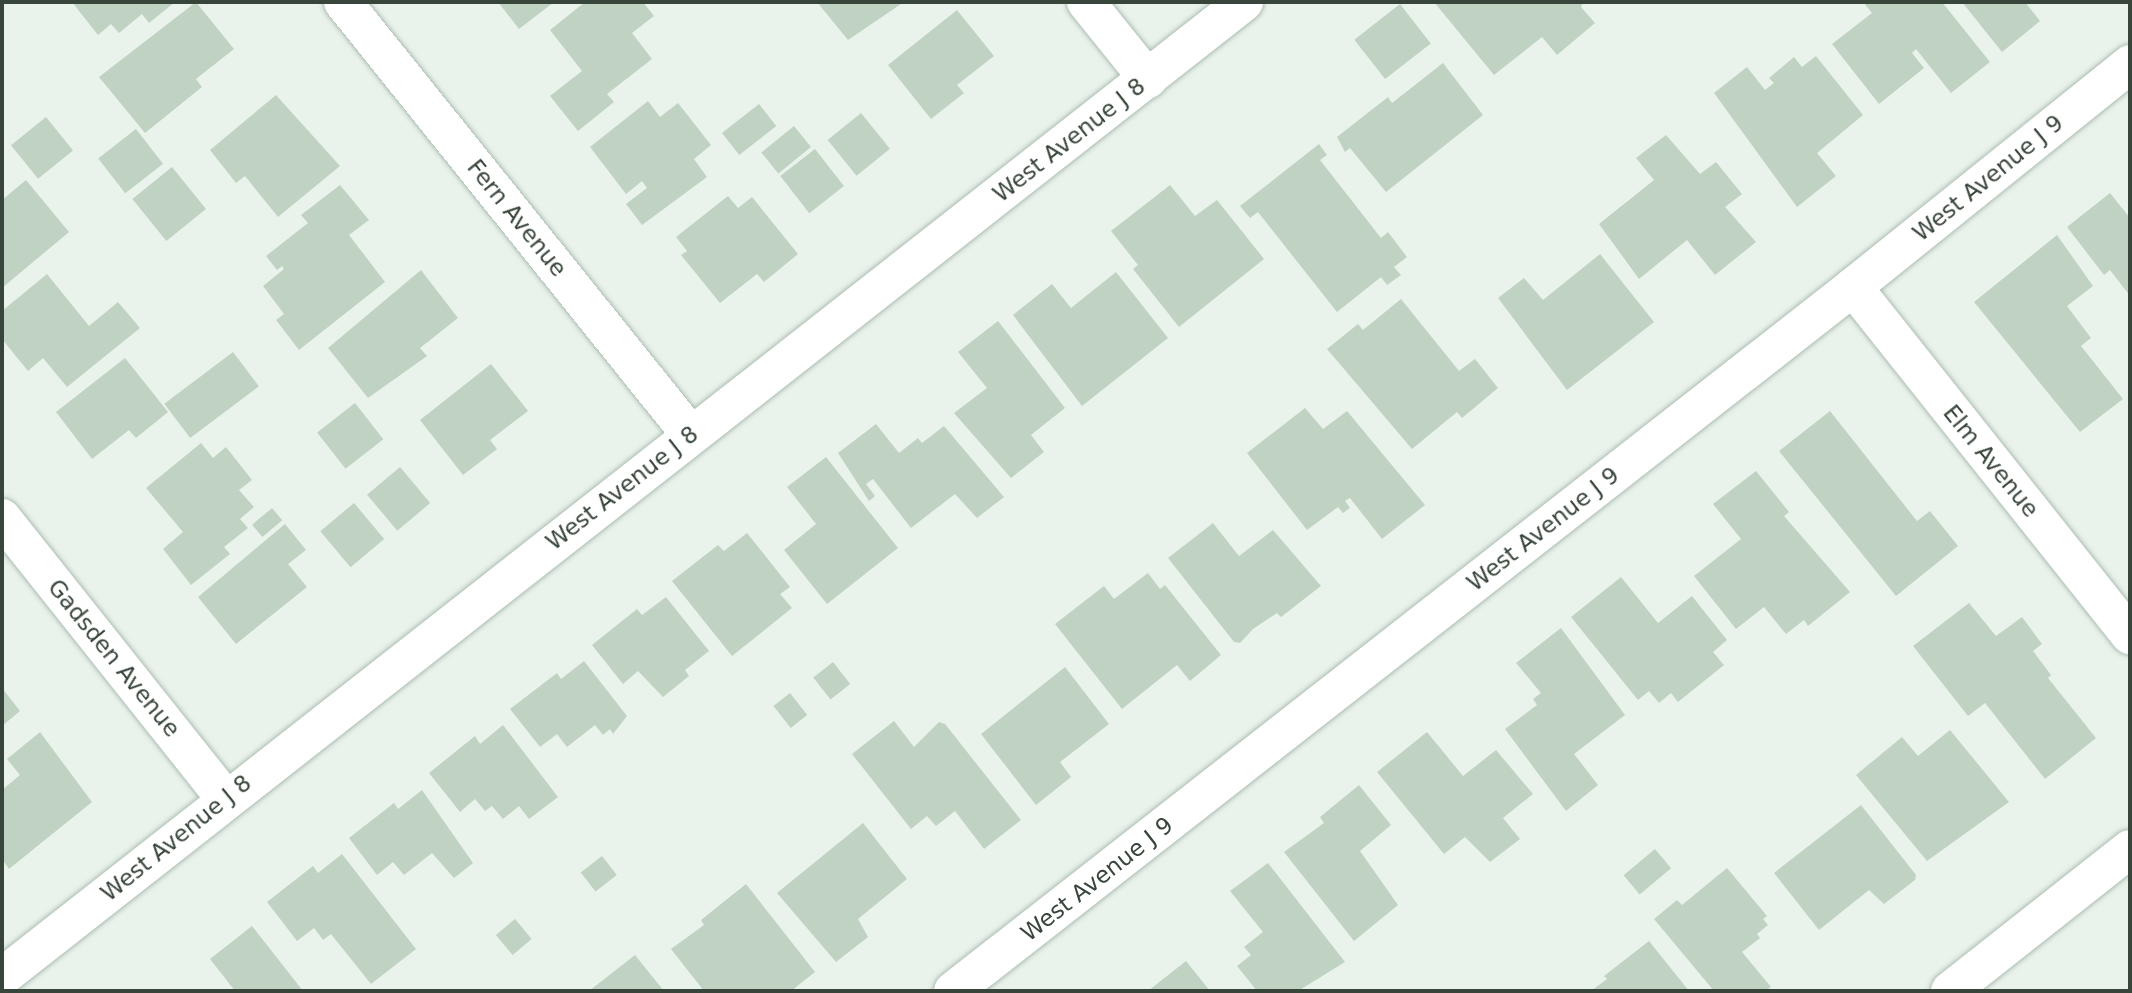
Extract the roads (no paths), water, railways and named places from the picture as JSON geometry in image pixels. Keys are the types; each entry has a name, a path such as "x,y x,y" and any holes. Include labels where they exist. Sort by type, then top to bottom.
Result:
{"street":[{"name":"Fern Avenue","path":"343,2 690,434"},
{"path":"1086,2 1148,79"},
{"name":"West Avenue J 8","path":"2,977 225,798 1244,2"},
{"name":"West Avenue J 9","path":"953,991 1853,287 2130,64"},
{"name":"Elm Avenue","path":"1853,287 2130,635"},
{"name":"Gadsden Avenue","path":"2,518 225,798"},
{"path":"1950,991 2130,849"}]}
